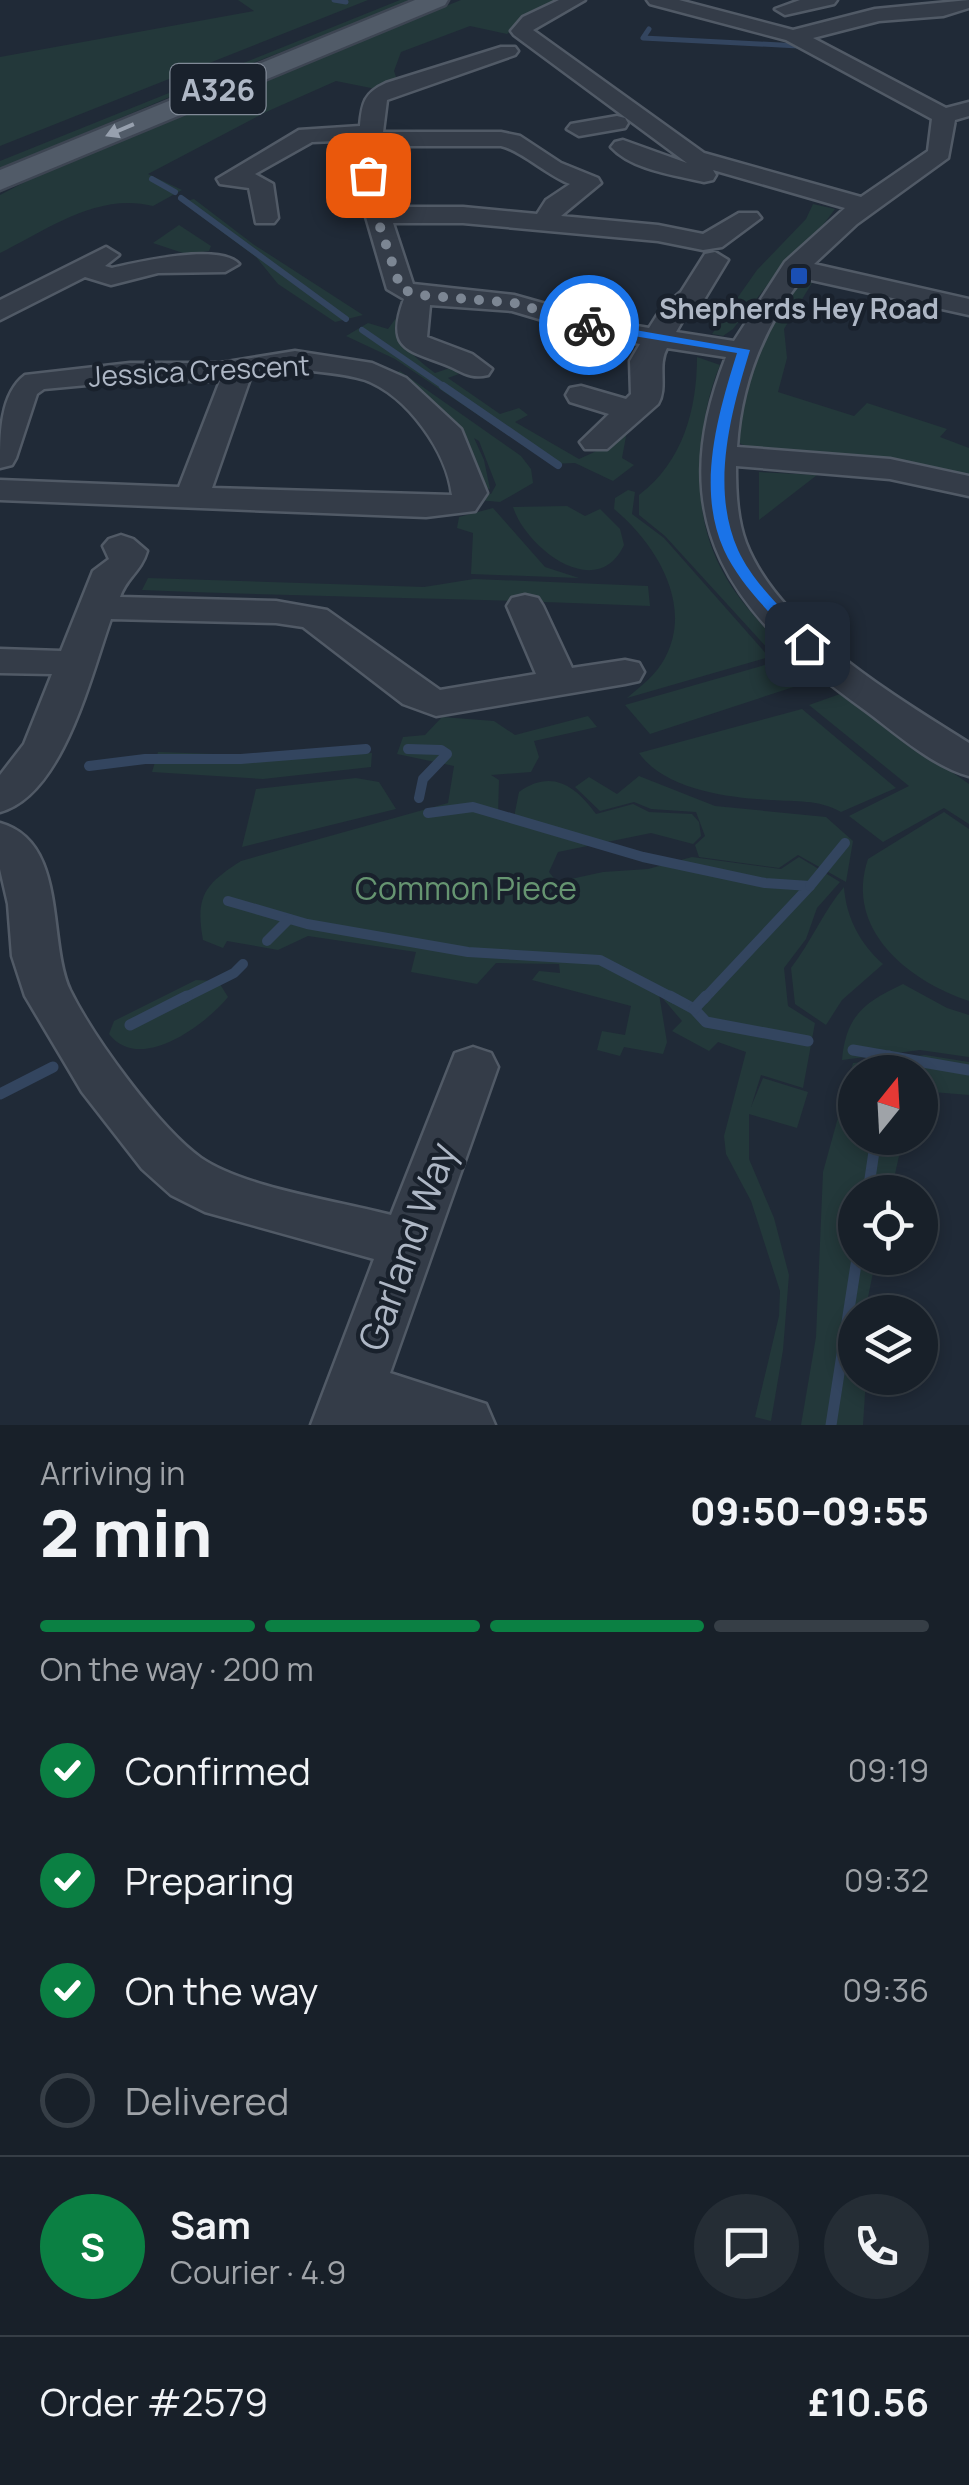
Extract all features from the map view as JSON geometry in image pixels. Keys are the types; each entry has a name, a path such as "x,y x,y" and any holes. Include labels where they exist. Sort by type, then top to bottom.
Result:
{"main road":[{"name":"A326","path":"0,154 384,0"},
{"name":"A326","path":"0,182 436,0"}],"street":[{"path":"575,0 530,21 522,31 696,158 866,206"},
{"path":"657,0 793,36 925,109 957,112 940,153 866,206 795,268 772,299 744,350 726,398 718,486 731,550 749,580 807,644 846,679 969,762"},
{"path":"785,9 827,0"},
{"path":"859,0 875,15"},
{"path":"793,36 875,15 942,10 969,1"},
{"path":"744,350 588,325 514,303 420,295 399,286 376,215 368,175 372,108 379,95 516,61 613,123 646,159 684,178 725,190 762,190"},
{"path":"571,122 613,123"},
{"path":"542,160 583,153 613,123"},
{"path":"266,218 260,184 232,178 307,135 520,142 542,160 589,182 555,205 545,222"},
{"path":"240,150 269,156"},
{"path":"376,215 441,214 545,222 708,242 748,218"},
{"path":"0,312 114,250"},
{"path":"580,395 621,426 647,396 644,364 657,337 674,311 692,297 715,260"},
{"path":"82,267 111,277 158,265 225,264"},
{"path":"795,268 969,307"},
{"path":"420,295 408,327 410,337 420,346 476,369"},
{"name":"Jessica Crescent","path":"0,458 8,410 23,389 36,380 130,372 235,370 295,360 386,378 450,436 469,498 457,506 426,506 0,490"},
{"path":"192,497 236,379 235,370"},
{"path":"720,455 873,467 969,486"},
{"path":"0,798 34,765 141,496"},
{"path":"525,606 559,682"},
{"path":"96,608 276,612 314,618 416,695 436,702 626,672"},
{"path":"0,661 74,663"},
{"path":"0,838 27,876 32,893 36,956 54,1004 148,1140 179,1172 232,1198 406,1243"},
{"name":"Garland Way","path":"346,1408 473,1068"},
{"path":"346,1408 465,1425"}],"green space":[{"path":"238,0 368,0 0,146 0,57 254,11"},
{"path":"400,0 416,0 224,74 0,169 0,161"},
{"path":"461,0 564,0 534,13 507,34 470,26 401,52 394,71 397,80 376,89 336,81 266,112 148,174 182,190 153,206 133,203 93,208 0,253 0,195 84,151"},
{"path":"194,199 253,244 363,315 335,322 278,284 256,257 182,202"},
{"path":"813,204 835,209 783,265 733,329 723,336 712,334 757,270 806,219"},
{"path":"179,225 211,246 209,251 186,254 153,243"},
{"path":"803,275 815,278 784,329 787,358 778,392 854,416 867,403 947,429 940,437 969,448 969,479 750,448 735,441 740,396 755,353"},
{"path":"396,318 401,320 406,344 421,362 435,373 450,368 459,374 448,378 500,414 519,408 528,415 515,422 579,459 601,449 617,428 627,431 622,458 634,465 613,481 575,463 551,464 395,359 346,336 368,323 388,329"},
{"path":"697,357 720,365 707,408 701,454 700,491 714,554 746,607 821,678 650,734 625,705 779,661 665,536 639,515 639,495 667,467 684,433 694,396"},
{"path":"400,371 521,456 531,469 533,483 500,502 478,500 479,492 491,494 496,485 479,441 474,438 490,489 478,487 473,456 458,430 461,428 396,373"},
{"path":"759,472 817,475 759,520"},
{"path":"628,490 635,492 632,514 664,538 769,657 627,698 653,675 665,658 675,617 666,576 656,557 614,509 615,498"},
{"path":"567,506 585,516 600,509 620,529 624,545 612,562 597,569 563,563 532,538 513,507"},
{"path":"493,508 545,567 579,578 471,574 473,533 457,528 459,517"},
{"path":"148,578 424,587 474,579 648,586 650,606 142,590"},
{"path":"840,694 969,784 969,824 944,808 883,842 849,816 909,786 809,705"},
{"path":"802,709 896,788 841,812 815,803 699,790 665,776 639,753"},
{"name":"Common Piece","path":"588,716 597,727 534,741 539,757 531,772 491,775 499,780 498,815 514,817 519,792 552,781 571,788 596,814 633,804 649,812 692,814 699,822 701,836 693,844 651,833 558,852 549,872 557,882 603,872 648,869 692,857 781,869 799,857 840,882 817,908 806,939 784,968 788,1006 815,1023 803,1088 761,1075 751,1107 763,1078 808,1092 797,1128 749,1114 749,1159 774,1218 789,1275 783,1350 771,1421 755,1417 779,1316 780,1291 751,1201 726,1154 724,1136 746,1052 718,1042 709,1051 672,1031 682,1021 659,994 667,1042 663,1054 624,1047 620,1056 597,1050 602,1031 625,1035 631,1006 532,980 539,971 560,973 559,964 496,963 477,984 411,972 416,952 308,936 278,950 227,941 223,948 203,940 200,912 206,893 219,877 241,861 448,803 454,766 397,754 403,737 425,735 442,717 494,721 515,735"},
{"path":"158,752 274,756 372,753 371,767 263,779 152,772"},
{"path":"639,776 715,806 826,817 853,841 846,882 798,855 779,868 699,857 695,845 705,836 696,812 651,809 634,802 600,811 575,787 589,777 617,794"},
{"path":"356,778 379,782 396,809 242,847 256,789"},
{"path":"944,812 969,829 969,1001 904,966 873,929 865,908 863,884 868,859"},
{"path":"844,887 856,929 883,964 842,1000 826,1025 795,1004 791,968"},
{"path":"196,980 218,981 228,997 188,1032 154,1047 137,1049 122,1045 109,1034 114,1021"},
{"path":"903,984 947,1008 969,1015 969,1057 920,1050 843,1055 853,1021 878,997"},
{"path":"938,1057 969,1062 969,1095 938,1092"},
{"path":"838,1118 838,1155 899,1155 895,1175 838,1175 838,1275 873,1275 868,1295 838,1295 838,1395 865,1395 863,1425 801,1425 816,1337 823,1172"}],"waterway":[{"path":"334,0 346,2"},
{"path":"649,29 643,38 799,46"},
{"path":"152,179 175,192"},
{"path":"181,198 346,319"},
{"path":"362,330 446,388"},
{"path":"443,386 558,465"},
{"path":"89,766 145,759 241,759 366,749"},
{"path":"408,749 441,750 447,754 423,779 419,798"},
{"path":"428,813 473,807 643,857 765,883 810,886"},
{"path":"810,886 845,843"},
{"path":"704,999 810,886"},
{"path":"228,901 307,924 468,952 600,960 675,999"},
{"path":"267,941 289,919"},
{"path":"182,999 234,973 243,964"},
{"path":"130,1025 187,996"},
{"path":"670,996 694,1009"},
{"path":"694,1009 706,996"},
{"path":"694,1009 706,1022 808,1041"},
{"path":"853,1050 882,1055"},
{"path":"938,1065 969,1070"},
{"path":"0,1094 53,1067"},
{"path":"871,1175 873,1155"},
{"path":"831,1425 854,1275"}],"way so far":[{"path":"368,175 376,215 401,289 420,295 514,303 589,325"}],"place":[{"name":"Shepherds Hey Road","path":"799,276"}],"route":[{"path":"589,325 744,350 726,398 723,418 718,486 723,525 731,550 749,580 807,644"}]}
